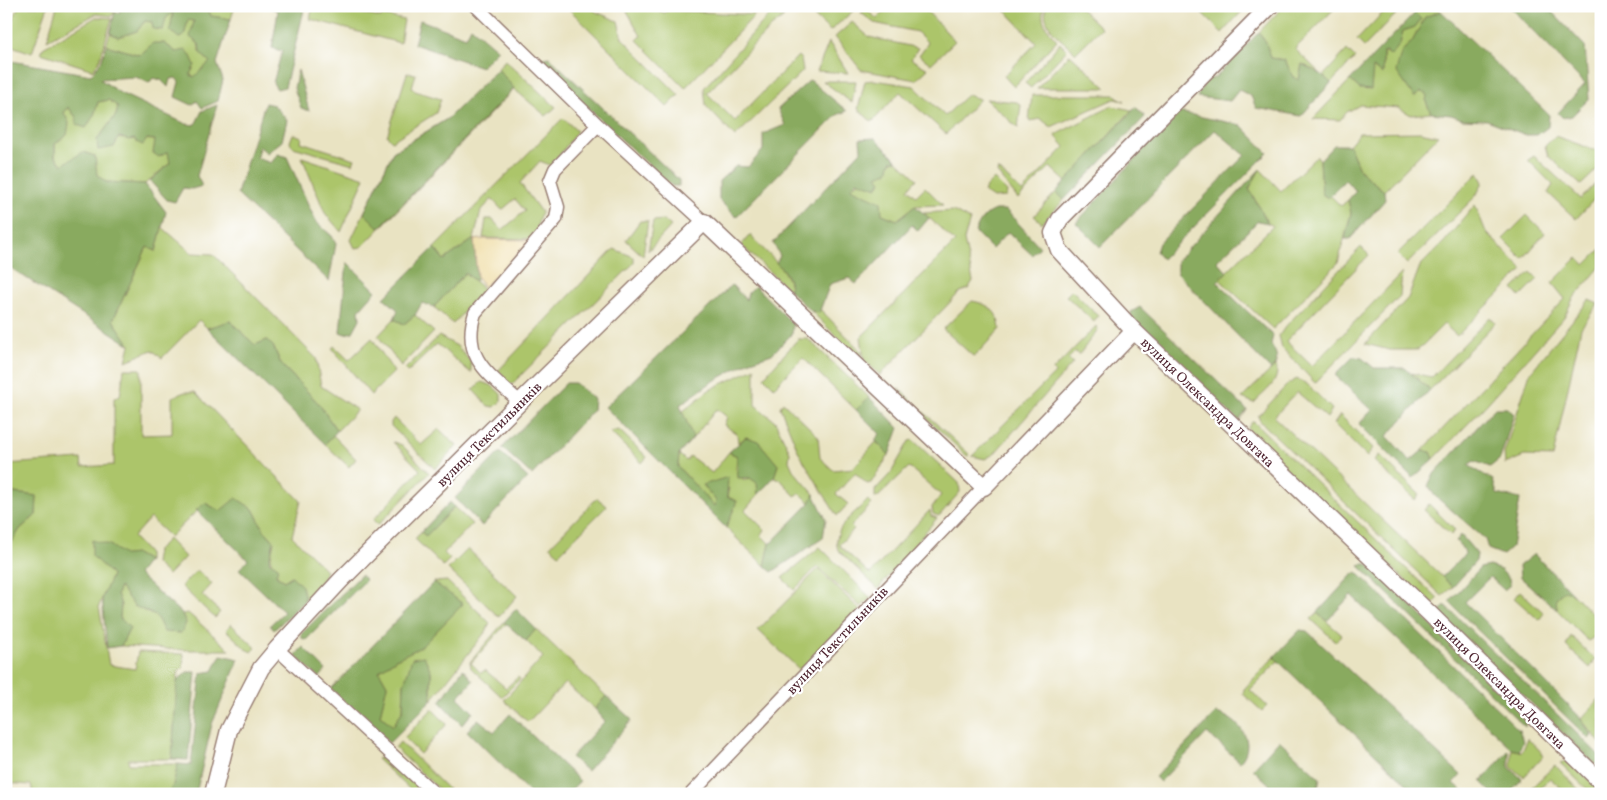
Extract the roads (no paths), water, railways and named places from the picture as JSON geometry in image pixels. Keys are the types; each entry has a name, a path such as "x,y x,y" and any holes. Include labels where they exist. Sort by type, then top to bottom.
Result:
{"street":[{"path":"476,6 598,125 704,222 984,487"},
{"name":"вулиця Олександра Довгача","path":"1270,6 1060,219 1053,233 1059,250 1134,331 1429,613 1601,782"},
{"path":"520,402 485,369 472,352 470,329 475,313 556,219 558,208 550,182 554,169 598,125"},
{"name":"вулиця Текстильників","path":"212,794 230,730 261,668 277,649 342,580 520,402 704,222"},
{"name":"вулиця Текстильників","path":"692,794 1134,331"},
{"path":"277,649 435,794"}],"railway":[{"path":"6,14 10,6"}]}
